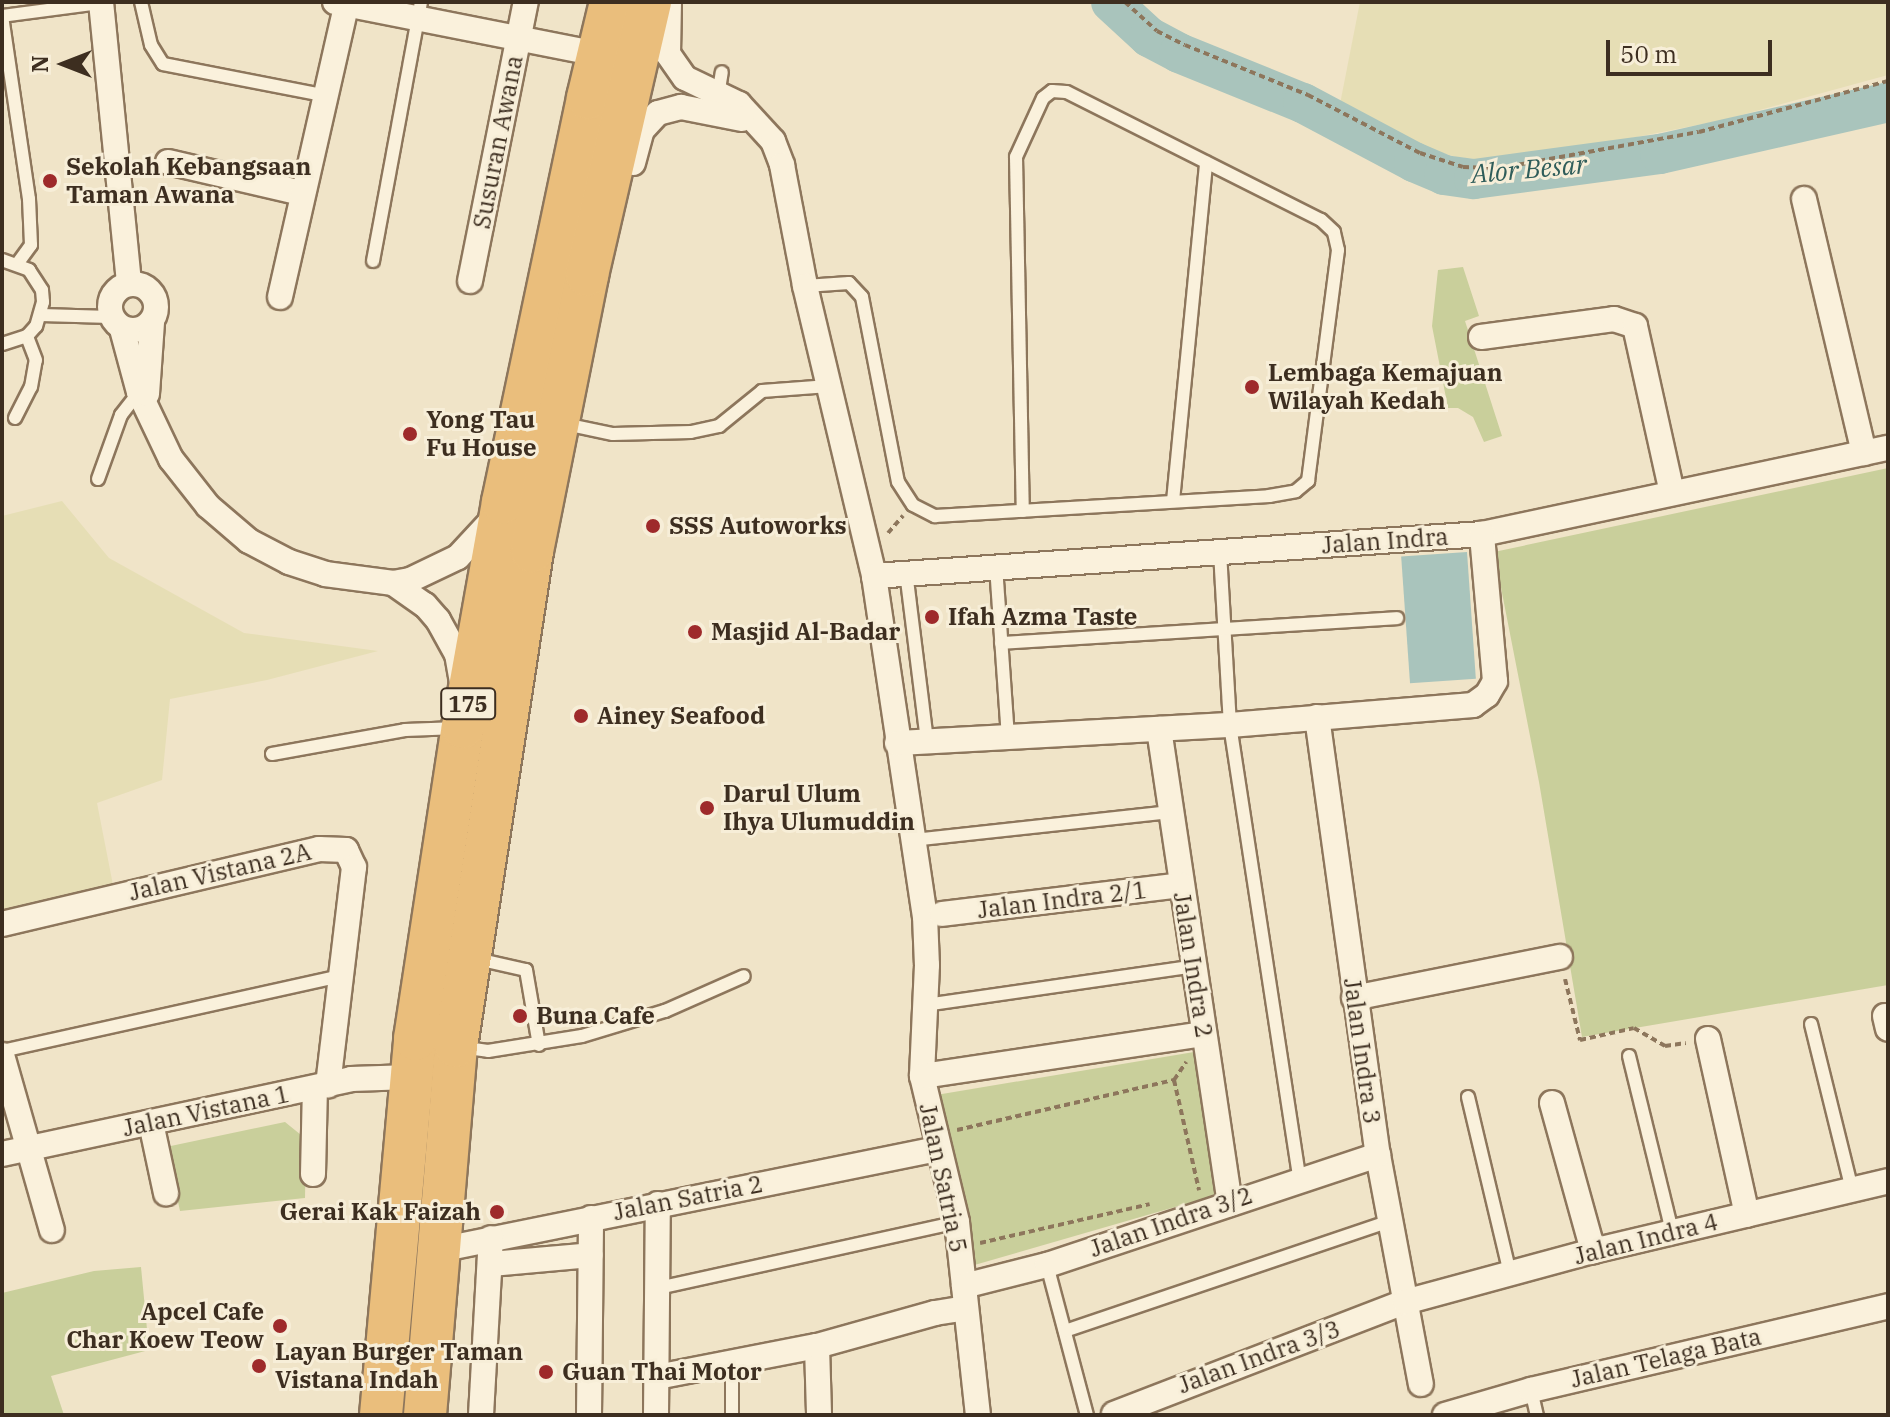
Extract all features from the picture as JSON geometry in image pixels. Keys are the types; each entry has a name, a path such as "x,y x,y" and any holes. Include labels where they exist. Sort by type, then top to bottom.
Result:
{"highway":[{"name":"175","path":"381,1415 411,1077 463,727 503,502 611,2"},
{"name":"175","path":"425,1415 456,1046 532,551 587,275 650,2"}],"street":[{"path":"101,2 129,284"},
{"name":"Susuran Awana","path":"470,281 526,2"},
{"path":"669,2 668,54 685,78 739,104 760,124"},
{"path":"280,297 343,3 420,9 519,38 598,54"},
{"path":"587,275 618,213 642,130 658,113 681,107 760,124"},
{"name":"Jalan Satria 5","path":"760,124 773,141 782,165 805,286 874,576 925,916 922,1076 945,1140 978,1415"},
{"path":"168,162 301,193"},
{"path":"1804,199 1864,453"},
{"path":"151,421 147,374 155,299 145,287 129,284 115,292 111,300 151,421 171,459 208,506 249,541 289,562 325,574 393,583 427,574 458,557 484,533 503,502"},
{"path":"1481,337 1614,319 1629,322 1639,333 1672,493"},
{"path":"117,323 138,330 152,322"},
{"name":"Jalan Indra","path":"874,576 1482,534 1888,448"},
{"path":"897,743 1230,725 1473,705 1487,695 1495,681 1482,534"},
{"path":"393,583 425,605 453,645 462,674 463,727"},
{"name":"Jalan Indra 3","path":"1317,717 1378,1155 1421,1384"},
{"name":"Jalan Indra 2","path":"1159,729 1230,1202"},
{"name":"Jalan Vistana 2A","path":"2,924 319,849 340,847 346,850 354,867 322,1087 313,1174"},
{"name":"Jalan Indra 2/1","path":"942,914 1181,885"},
{"path":"1354,998 1560,957"},
{"path":"922,1076 1204,1034"},
{"path":"1708,1039 1747,1215"},
{"path":"2,1053 52,1230"},
{"name":"Jalan Vistana 1","path":"2,1154 351,1079 411,1077"},
{"path":"1552,1103 1593,1251"},
{"path":"151,1123 166,1193"},
{"name":"Jalan Satria 2","path":"439,1250 945,1140"},
{"name":"Jalan Indra 3/2","path":"657,1377 817,1346 935,1313 965,1297 1047,1265 1378,1155"},
{"name":"Jalan Indra 4","path":"1405,1302 1672,1231 1888,1181"},
{"path":"656,1415 658,1204"},
{"path":"589,1415 591,1218"},
{"path":"481,1415 491,1238"},
{"path":"491,1264 591,1255"},
{"name":"Jalan Indra 3/3","path":"1112,1414 1405,1302"},
{"name":"Jalan Telaga Bata","path":"1445,1415 1531,1390 1888,1306"},
{"path":"817,1346 819,1415"}],"lane":[{"path":"18,263 31,245 29,199 2,16 101,2"},
{"path":"141,2 151,45 163,64 323,95"},
{"path":"373,261 420,9"},
{"path":"718,96 722,72"},
{"path":"805,286 849,283 862,297 898,482 913,505 935,516 1023,511 1173,501 1269,496 1296,491 1308,481 1338,250 1334,232 1321,220 1066,92 1052,91 1043,98 1016,157 1023,511"},
{"path":"1173,501 1206,163"},
{"path":"2,260 18,263 29,270 42,290 41,315 27,336 2,344"},
{"path":"41,315 117,323"},
{"path":"15,418 31,387 36,360 27,336"},
{"path":"558,422 613,434 691,432 719,426 762,391 829,386"},
{"path":"98,479 121,415 139,392"},
{"path":"1220,552 1230,725 1300,1180"},
{"path":"996,566 1008,736"},
{"path":"906,572 927,741"},
{"path":"1001,643 1397,618"},
{"path":"272,754 405,730 463,727"},
{"path":"913,840 1171,812"},
{"path":"470,958 526,970 539,1045"},
{"path":"925,1005 1194,966"},
{"path":"2,1053 340,976"},
{"path":"456,1046 488,1051 539,1045 651,1016 744,976"},
{"path":"1811,1024 1852,1190"},
{"path":"1629,1056 1672,1231"},
{"path":"1468,1097 1510,1273"},
{"path":"1065,1331 1390,1221"},
{"path":"658,1288 957,1222"},
{"path":"1047,1265 1087,1415"},
{"path":"732,1362 732,1415"},
{"path":"1531,1390 1537,1415"}],"path":[{"path":"1125,2 1157,31 1185,45 1308,95 1420,153 1463,167 1500,168 1699,132 1888,81"},
{"path":"866,541 882,540 913,505"},
{"path":"1560,957 1580,1040 1634,1028 1665,1046 1708,1039"},
{"path":"945,1140 1174,1080 1199,1193"},
{"path":"977,1243 1155,1203"}],"shaded area":[{"path":"1360,2 1888,2 1888,75 1723,120 1591,146 1493,161 1456,157 1425,148 1340,104"},
{"path":"62,501 109,558 244,633 378,651 267,680 170,699 162,780 97,803 113,885 2,913 2,516"}],"green space":[{"path":"1463,267 1479,316 1465,321 1502,436 1484,442 1473,417 1458,408 1448,408 1432,326 1438,270"},
{"path":"1888,468 1888,985 1582,1037 1539,782 1494,552"},
{"path":"1194,1052 1220,1194 964,1268 936,1095"},
{"path":"285,1122 306,1139 305,1198 180,1211 166,1147"},
{"path":"141,1267 149,1350 51,1376 64,1415 2,1415 2,1293 94,1271"}],"water":[{"path":"1467,552 1476,679 1410,683 1401,557"}],"waterway":[{"name":"Alor Besar","path":"1111,2 1149,37 1179,53 1303,103 1444,175 1474,179 1660,154 1888,102"}],"place":[{"name":"Sekolah Kebangsaan Taman Awana","path":"50,181"},
{"name":"Lembaga Kemajuan Wilayah Kedah","path":"1252,387"},
{"name":"Yong Tau Fu House","path":"410,434"},
{"name":"SSS Autoworks","path":"653,526"},
{"name":"Ifah Azma Taste","path":"932,617"},
{"name":"Masjid Al-Badar","path":"695,632"},
{"name":"Ainey Seafood","path":"581,716"},
{"name":"Darul Ulum Ihya Ulumuddin","path":"707,808"},
{"name":"Buna Cafe","path":"520,1016"},
{"name":"Gerai Kak Faizah","path":"497,1212"},
{"name":"Apcel Cafe Char Koew Teow","path":"280,1326"},
{"name":"Layan Burger Taman Vistana Indah","path":"259,1366"},
{"name":"Guan Thai Motor","path":"546,1372"}]}
